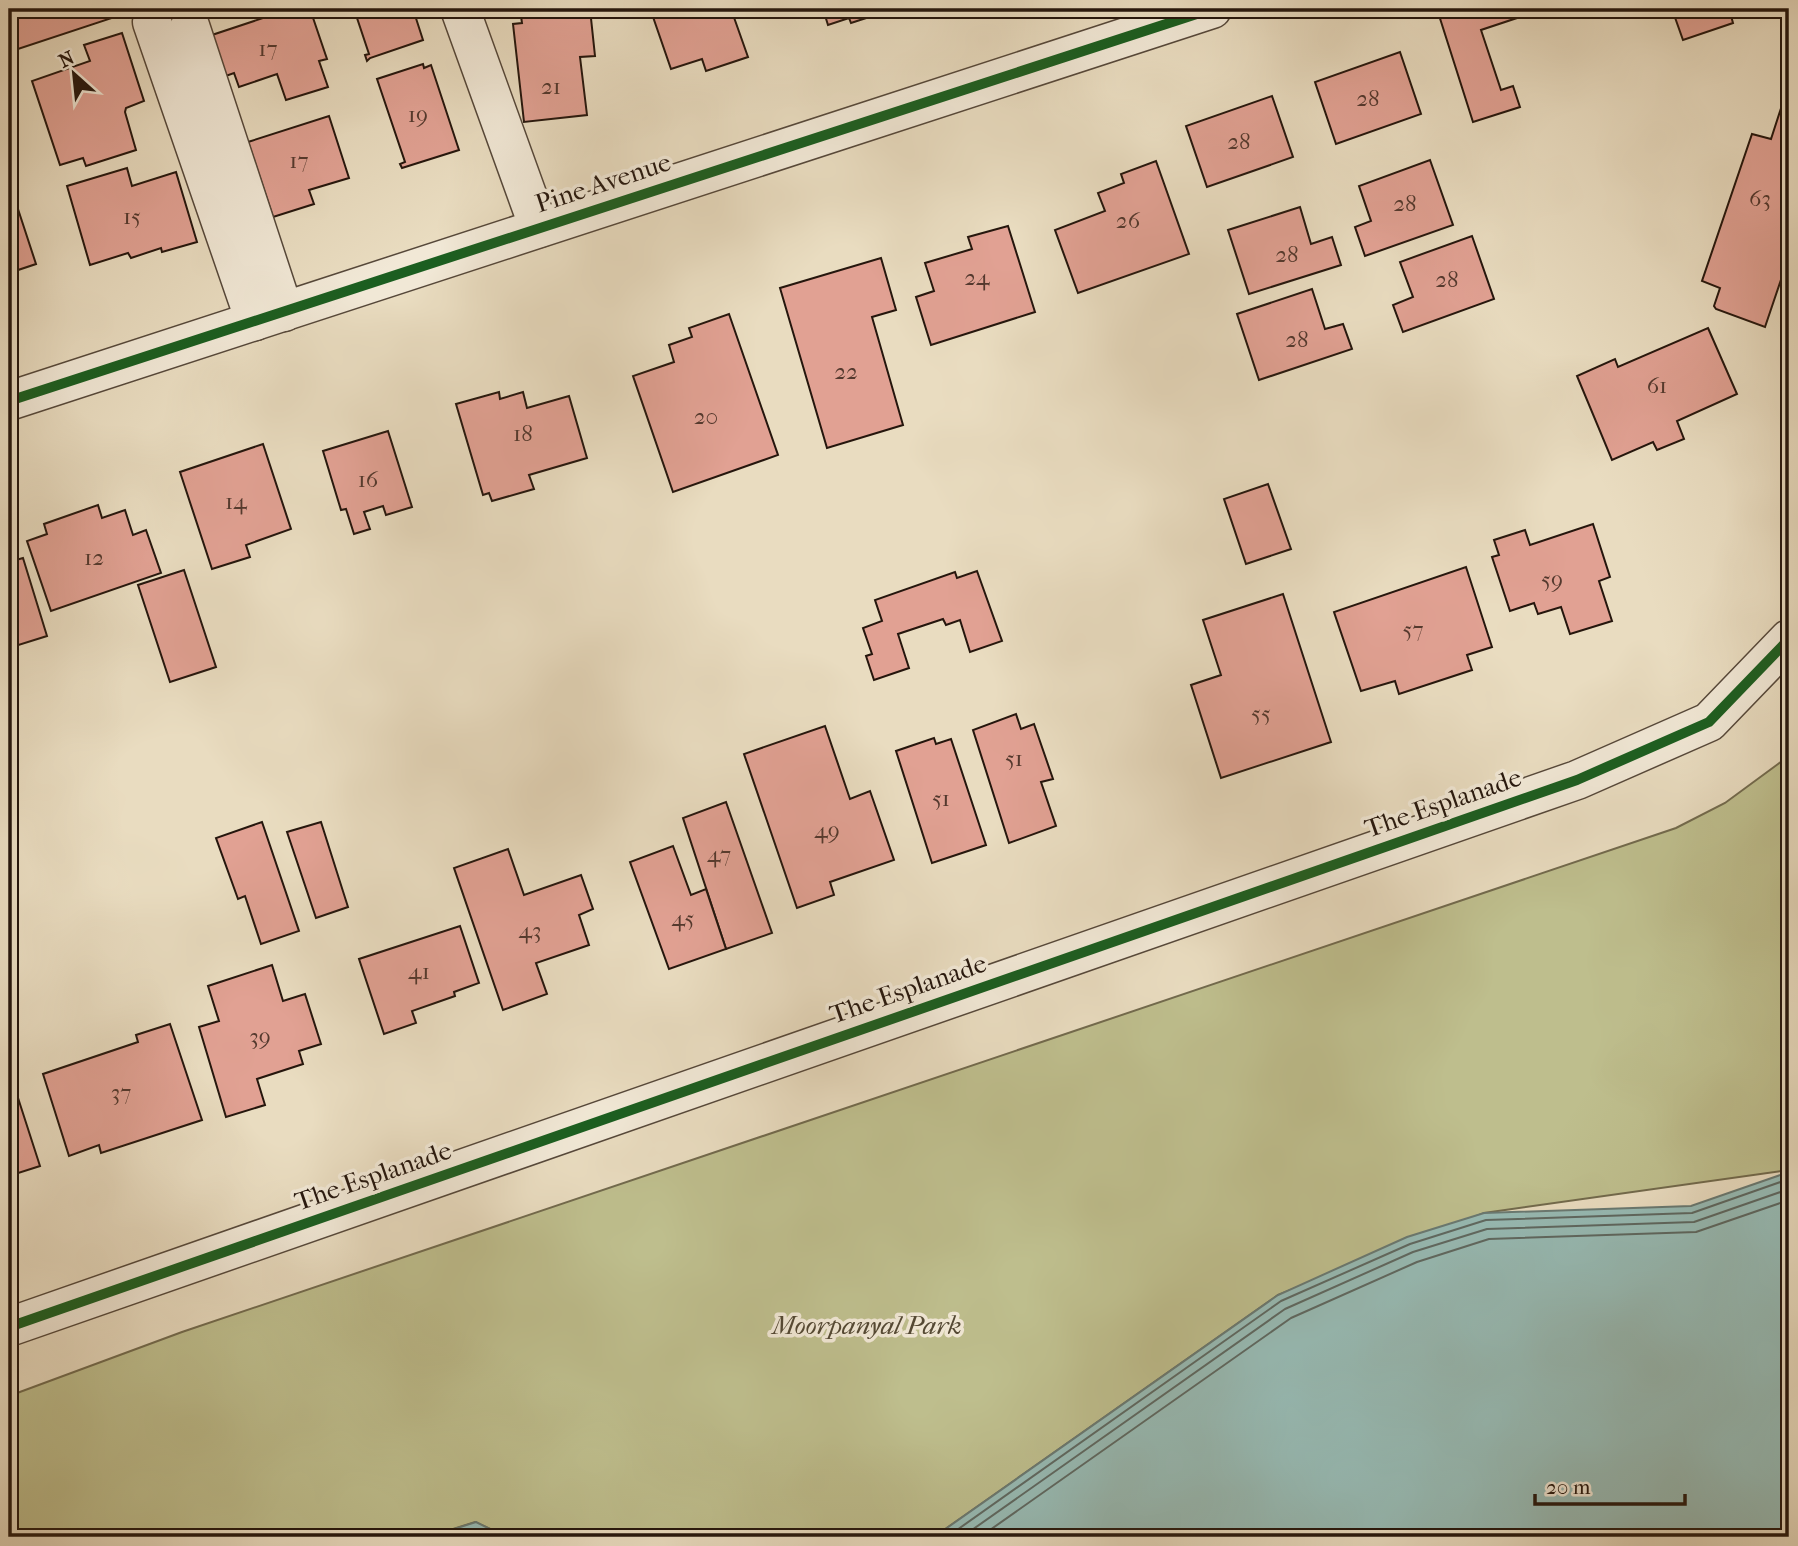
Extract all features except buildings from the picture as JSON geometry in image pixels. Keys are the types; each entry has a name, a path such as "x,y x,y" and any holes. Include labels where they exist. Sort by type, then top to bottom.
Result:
{"street":[{"path":"460,9 539,228"},
{"name":"Pine Avenue","path":"9,401 1212,9"},
{"path":"152,22 269,316"},
{"path":"190,26 269,316"},
{"name":"The Esplanade","path":"9,1327 1577,780 1709,722 1789,639"}],"green space":[{"name":"Moorpanyal Park","path":"1789,756 1789,1170 1484,1213 1278,1295 934,1537 508,1537 475,1522 428,1537 9,1537 9,1396 182,1332 1676,828 1725,803"}],"water":[{"path":"1789,1172 1789,1537 934,1537 1278,1295 1407,1237 1484,1213 1691,1206"},
{"path":"476,1522 506,1537 429,1537"}],"cycle path":[{"path":"9,401 1212,9"},
{"path":"9,1327 1577,780 1709,722 1789,639"}]}
